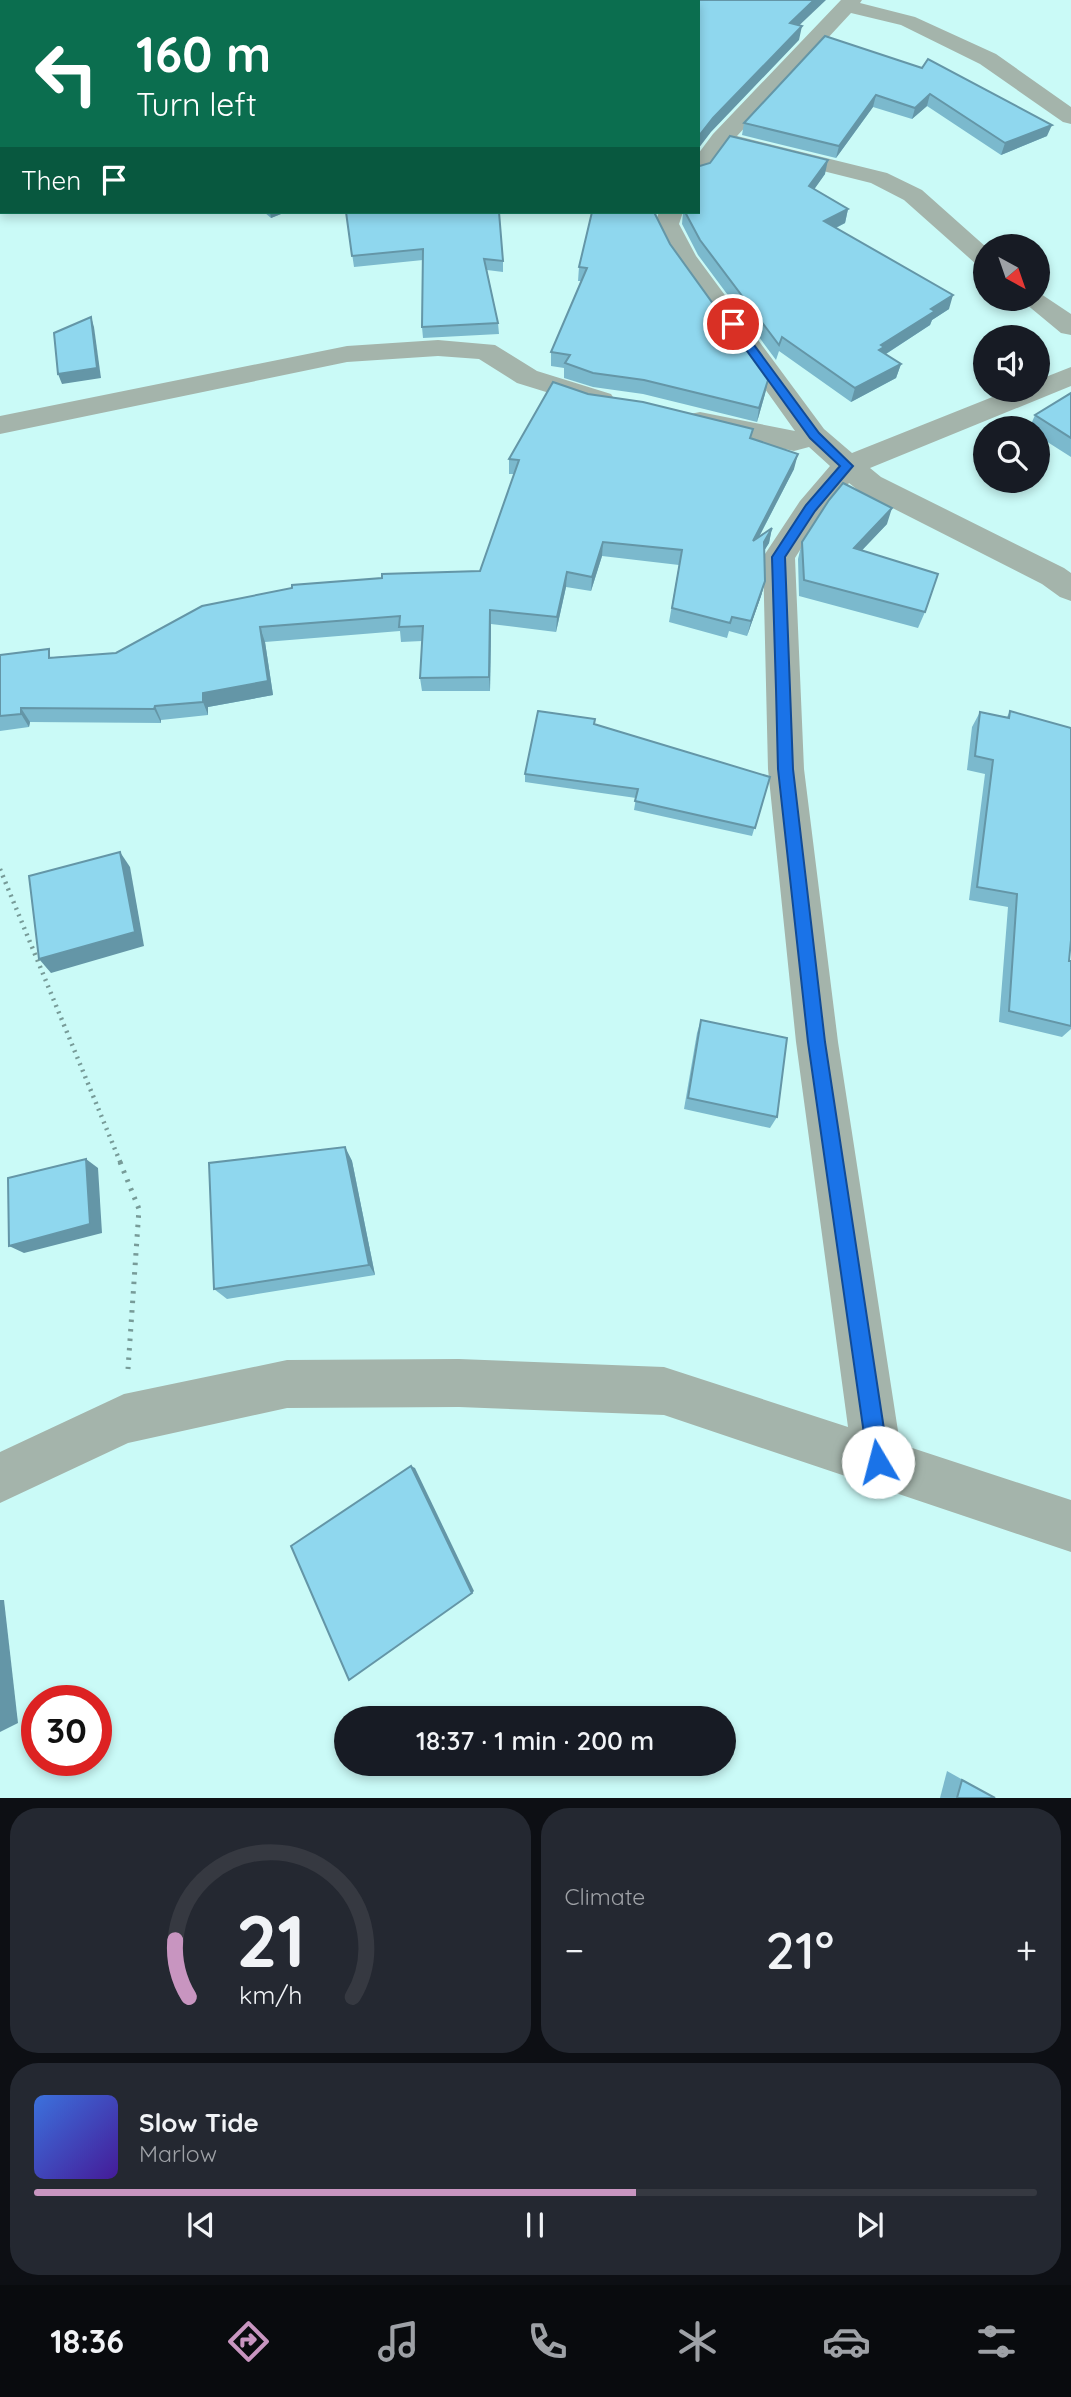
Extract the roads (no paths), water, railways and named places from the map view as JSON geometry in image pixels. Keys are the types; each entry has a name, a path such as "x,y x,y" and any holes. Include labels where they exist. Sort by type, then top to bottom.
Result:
{"street":[{"path":"700,168 721,139 849,3 908,21 988,59 1071,117"},
{"path":"721,139 879,178 913,195 973,248"},
{"path":"670,214 667,224 684,257 814,436 870,484 1053,576 1071,590"},
{"path":"1050,312 1071,327"},
{"path":"0,425 347,354 438,348 485,351 527,377 588,398 629,404"},
{"path":"1050,385 1071,376"},
{"path":"878,1462 817,1042 785,755 779,557 811,508 847,466 1007,402"},
{"path":"669,413 735,430 794,441 814,436"},
{"path":"0,1478 124,1419 287,1384 458,1383 664,1391 1071,1526"}]}
